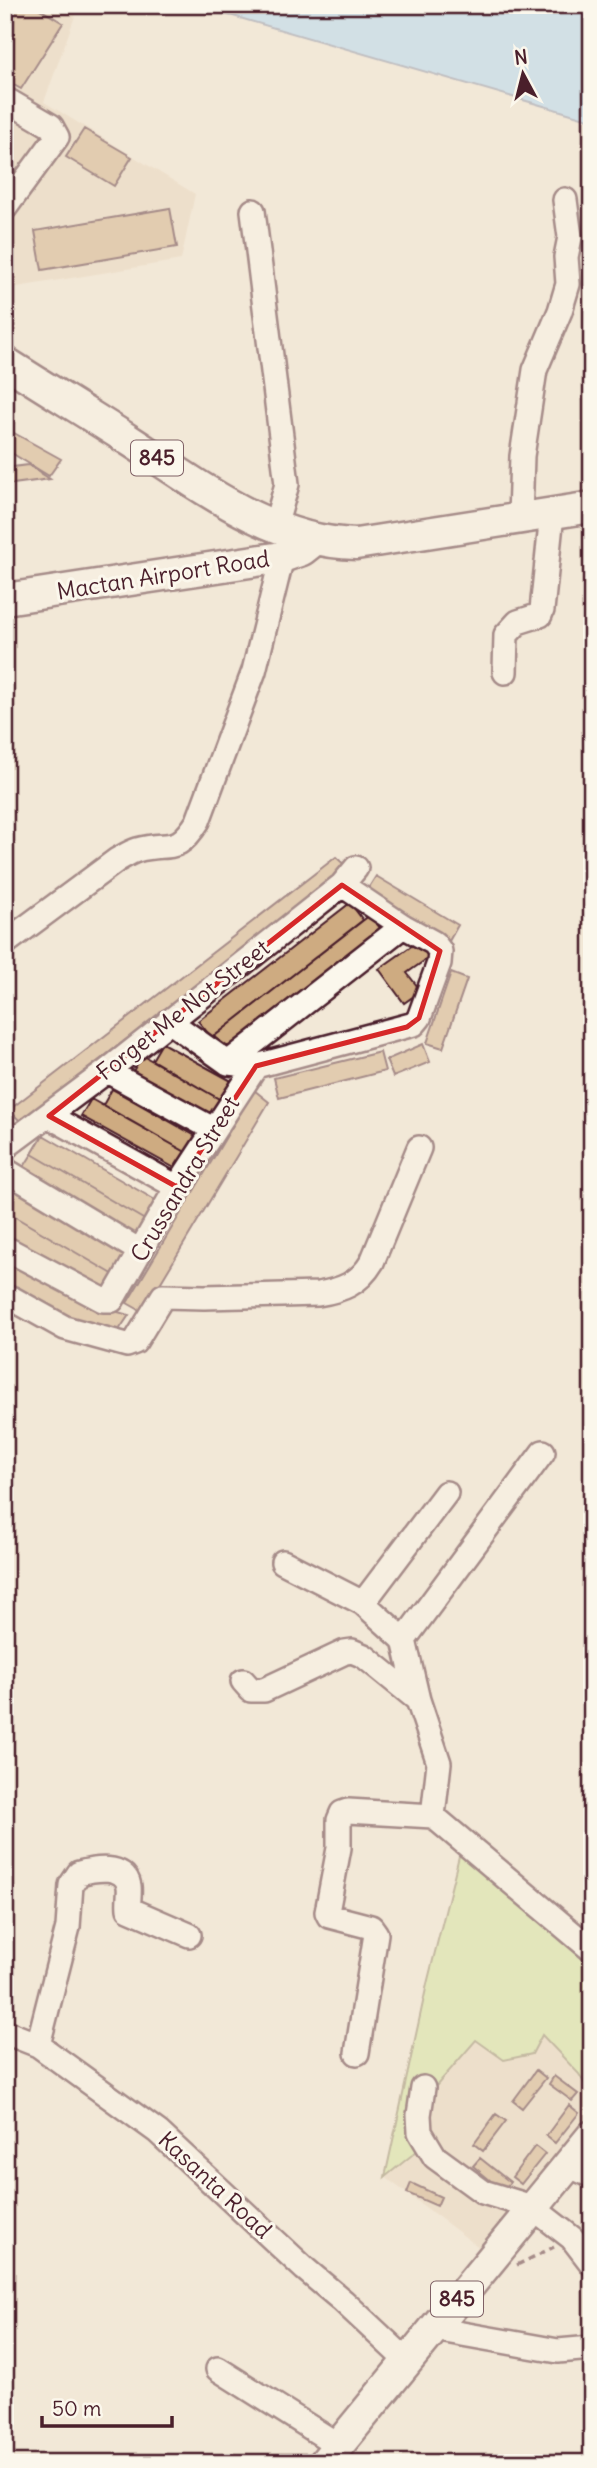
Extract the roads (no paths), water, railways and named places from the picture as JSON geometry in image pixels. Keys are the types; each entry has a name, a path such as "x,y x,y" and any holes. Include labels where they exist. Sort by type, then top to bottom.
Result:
{"main road":[{"name":"845","path":"5,362 212,494 275,527 316,539 356,544 592,507"},
{"name":"Mactan Airport Road","path":"5,599 282,557 302,550 316,539"},
{"name":"845","path":"331,2454 532,2207 580,2170 592,2136"}],"street":[{"path":"5,99 51,126 57,136 5,208"},
{"path":"520,517 522,456 536,370 568,284 566,260 570,237 565,200"},
{"path":"253,211 287,484 275,527"},
{"path":"505,672 506,635 518,622 540,615 542,610 552,514"},
{"path":"5,943 117,860 136,850 175,846 189,836 198,821 254,671 282,557"},
{"name":"Forget Me Not Street","path":"9,1138 48,1116 107,1071 349,876 403,926"},
{"path":"169,1021 228,1063 256,1066 414,1024 419,1018 439,963 440,951 434,943 403,926 228,1063"},
{"name":"Crussandra Street","path":"5,1248 103,1300 112,1300 177,1187 256,1066"},
{"path":"107,1071 213,1129"},
{"path":"48,1116 177,1187"},
{"path":"5,1298 13,1299 65,1328 127,1345 135,1342 163,1296 230,1297 334,1292 364,1275 372,1262 419,1148"},
{"path":"5,1170 140,1251"},
{"path":"404,1640 543,1452"},
{"path":"363,1603 446,1493"},
{"path":"283,1562 363,1603 404,1640 418,1700 439,1763 433,1816"},
{"path":"243,1681 251,1690 264,1690 352,1651 364,1656 418,1700"},
{"path":"357,2053 376,1934 371,1927 329,1916 327,1912 339,1848 339,1820 342,1813 348,1811 433,1816 592,1950"},
{"path":"38,2045 68,1927 71,1885 79,1873 106,1868 120,1873 129,1884 129,1909 189,1935"},
{"name":"Kasanta Road","path":"5,2032 38,2045 159,2132 304,2269 343,2301 408,2362"},
{"path":"423,2088 419,2132 435,2157 483,2192 532,2207 572,2238 592,2264"},
{"path":"434,2329 558,2351 592,2348"},
{"path":"218,2369 331,2454"}],"water":[{"path":"176,5 592,5 592,120 233,16"}]}
